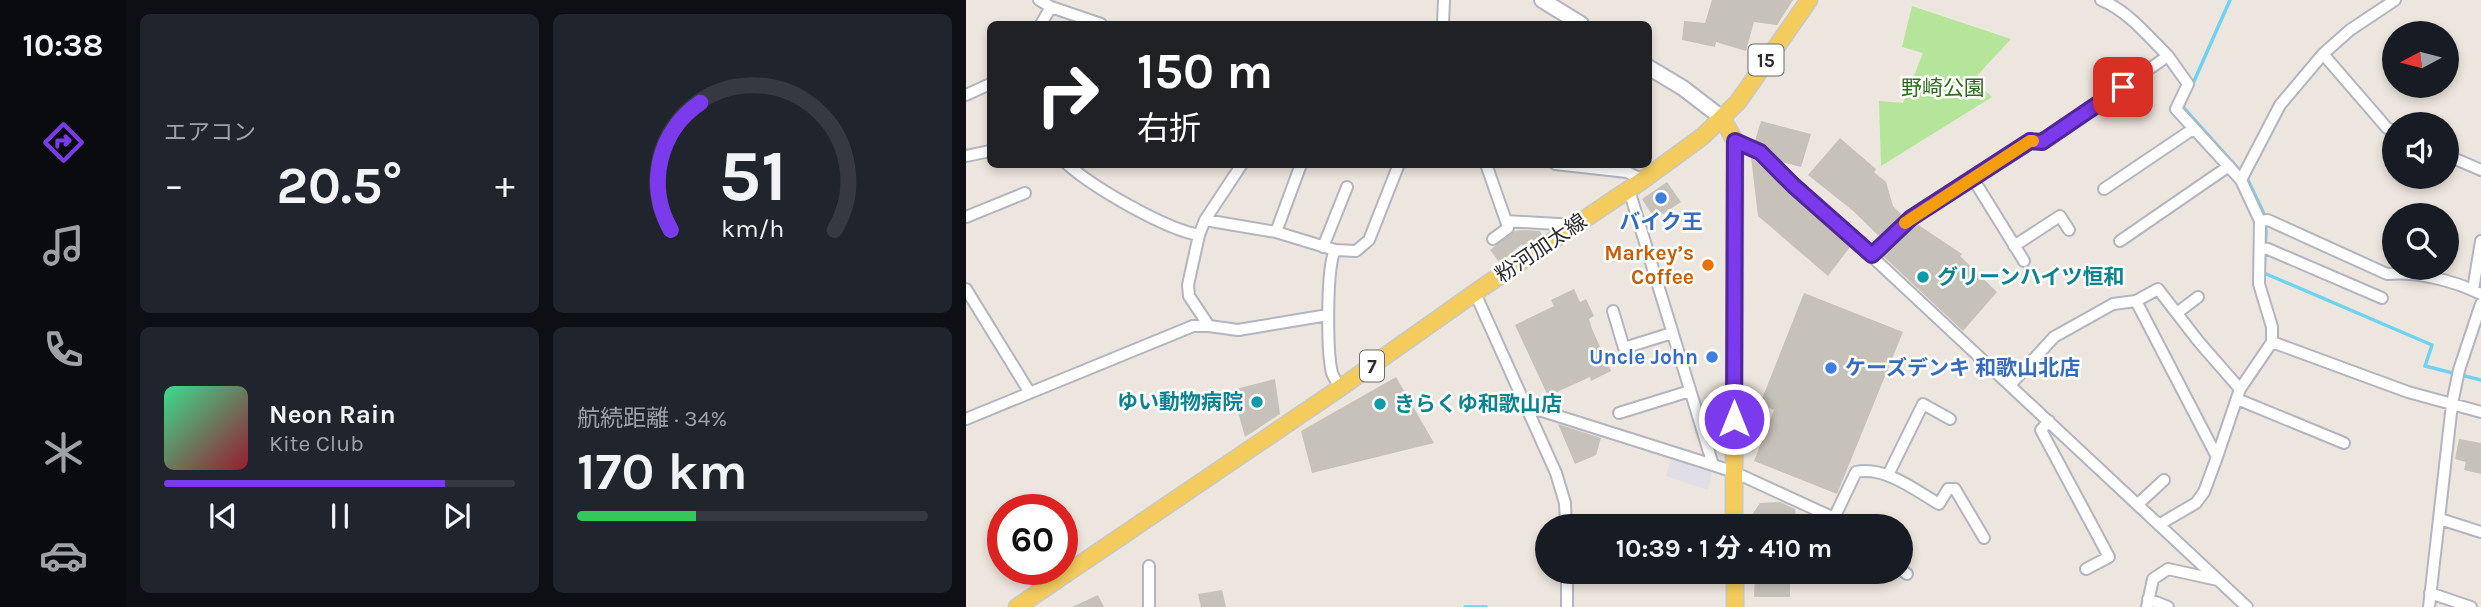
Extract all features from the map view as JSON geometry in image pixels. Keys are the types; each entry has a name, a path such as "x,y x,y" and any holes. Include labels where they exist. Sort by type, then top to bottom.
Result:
{"main road":[{"path":"1542,0 1576,21"},
{"name":"15","path":"1721,118 1738,102 1808,0"},
{"path":"1652,69 1683,88 1721,118 1735,141 1734,514"},
{"name":"粉河加太線","path":"1017,607 1629,190 1703,136 1721,118"},
{"path":"1736,584 1738,603"}],"street":[{"path":"1039,0 1051,8 1092,21"},
{"path":"1443,21 1444,0"},
{"path":"2101,0 2135,23 2168,56 2188,84 2176,109 2229,166 2243,176 2264,221 2259,284 2272,327 2272,342 2238,394 2204,492 2196,503 2160,524"},
{"path":"2243,176 2280,105 2323,54 2350,30 2395,0"},
{"path":"1043,21 1051,8"},
{"path":"2323,54 2382,122"},
{"path":"1872,255 1911,218 2030,141 2042,142 2168,56"},
{"path":"966,95 987,85"},
{"path":"2104,190 2193,129"},
{"path":"1735,141 1760,152 2247,607"},
{"path":"966,156 987,152"},
{"path":"2459,161 2481,170"},
{"path":"2120,242 2229,166"},
{"path":"1072,168 1084,179 1141,211 1187,233 1199,235"},
{"path":"1209,326 1189,296 1188,285 1205,220 1238,168"},
{"path":"1276,232 1300,168"},
{"path":"1205,220 1276,232 1329,248 1356,251 1369,240 1397,168"},
{"path":"1487,168 1508,228 1493,239"},
{"path":"1587,168 1627,173 1643,180"},
{"path":"1972,177 2024,261"},
{"path":"1340,388 1332,374 1328,315 1329,248 1347,187"},
{"path":"1629,190 1713,465"},
{"path":"966,217 1025,193"},
{"path":"2014,246 2060,216 2069,230"},
{"path":"1506,221 1575,225"},
{"path":"2264,221 2387,274 2401,272 2432,278 2477,292 2481,241"},
{"path":"2263,248 2382,298"},
{"path":"966,289 1030,393"},
{"path":"2010,384 2053,337 2113,304 2136,301 2158,289 2238,394 2344,443"},
{"path":"1475,293 1556,473 1565,514"},
{"path":"2177,313 2198,298"},
{"path":"2136,301 2217,457"},
{"path":"2429,607 2452,404 2458,374 2481,304"},
{"path":"1613,311 1624,348 1672,333"},
{"path":"966,419 1194,326 1238,330 1328,315"},
{"path":"2272,342 2409,392 2481,412"},
{"path":"1619,413 1690,391"},
{"path":"1888,475 1923,404 1950,419"},
{"path":"1529,411 1539,410 1734,472 1825,514"},
{"path":"2049,421 2041,430 2109,557 2086,569"},
{"path":"1836,514 1856,472 1865,470 1888,475 1939,504 1948,489 1955,489 1984,538"},
{"path":"2138,504 2164,480"},
{"path":"2440,519 2481,532"},
{"path":"1149,566 1149,607"},
{"path":"2168,607 2147,603 2152,579 2168,569 2218,580"},
{"path":"1567,584 1567,607"},
{"path":"2430,593 2471,607"}],"shaded area":[{"path":"1671,458 1712,470 1708,490 1666,476"}],"green space":[{"name":"野崎公園","path":"1912,6 2011,39 1973,80 1992,97 1881,166 1879,101 1903,103 1923,53 1902,47"}],"building":[{"path":"1712,0 1793,0 1777,25 1754,22 1746,51 1716,42 1715,47 1682,40 1684,21 1705,23"},
{"path":"1761,121 1811,134 1801,167 1782,162 1765,146 1755,141"},
{"path":"1840,138 1876,169 1874,172 1886,182 1893,206 1902,215 1880,237 1852,210 1808,175"},
{"path":"1751,157 1850,247 1828,276 1758,216"},
{"path":"1667,182 1681,202 1655,219 1642,199"},
{"path":"1917,224 1962,254 1960,256 1997,292 1963,331 1883,256"},
{"path":"1515,231 1540,231 1542,235 1524,247 1522,244 1500,263 1490,250"},
{"path":"1574,289 1580,302 1586,299 1594,316 1589,319 1592,329 1611,371 1591,381 1590,377 1548,396 1515,325 1554,306 1551,300"},
{"name":"ケーズデンキ 和歌山北店","path":"1804,293 1903,332 1837,494 1754,461 1774,410 1760,404"},
{"name":"きらくゆ和歌山店","path":"1396,377 1434,443 1312,473 1301,431"},
{"name":"ゆい動物病院","path":"1275,379 1280,414 1245,437 1232,390"},
{"path":"1558,424 1601,438 1596,455 1575,464"},
{"path":"2459,439 2481,443 2481,474 2464,470 2466,462 2455,459"},
{"path":"1780,502 1795,509 1796,514 1752,514 1760,503"},
{"path":"1755,584 1790,584 1790,597 1754,597"},
{"path":"1222,590 1226,607 1201,607 1198,594"},
{"path":"1098,595 1104,607 1072,607"}],"waterway":[{"path":"2191,88 2230,0"},
{"path":"2184,104 2183,107 2241,172"},
{"path":"2247,178 2264,214 2264,273 2432,345 2425,366 2481,380"},
{"path":"1465,607 1486,607"}],"slow traffic":[{"path":"1905,223 1972,177 2033,141"}],"place":[{"name":"バイク王","path":"1661,198"},
{"name":"Markey’s Coffee","path":"1708,265"},
{"name":"グリーンハイツ恒和","path":"1923,277"},
{"name":"Uncle John","path":"1712,357"},
{"name":"ケーズデンキ 和歌山北店","path":"1831,368"},
{"name":"ゆい動物病院","path":"1257,402"},
{"name":"きらくゆ和歌山店","path":"1380,404"}],"route":[{"path":"1734,419 1735,141 1760,152 1872,255 1911,218 1972,177 2030,141 2042,142 2123,87"}]}
